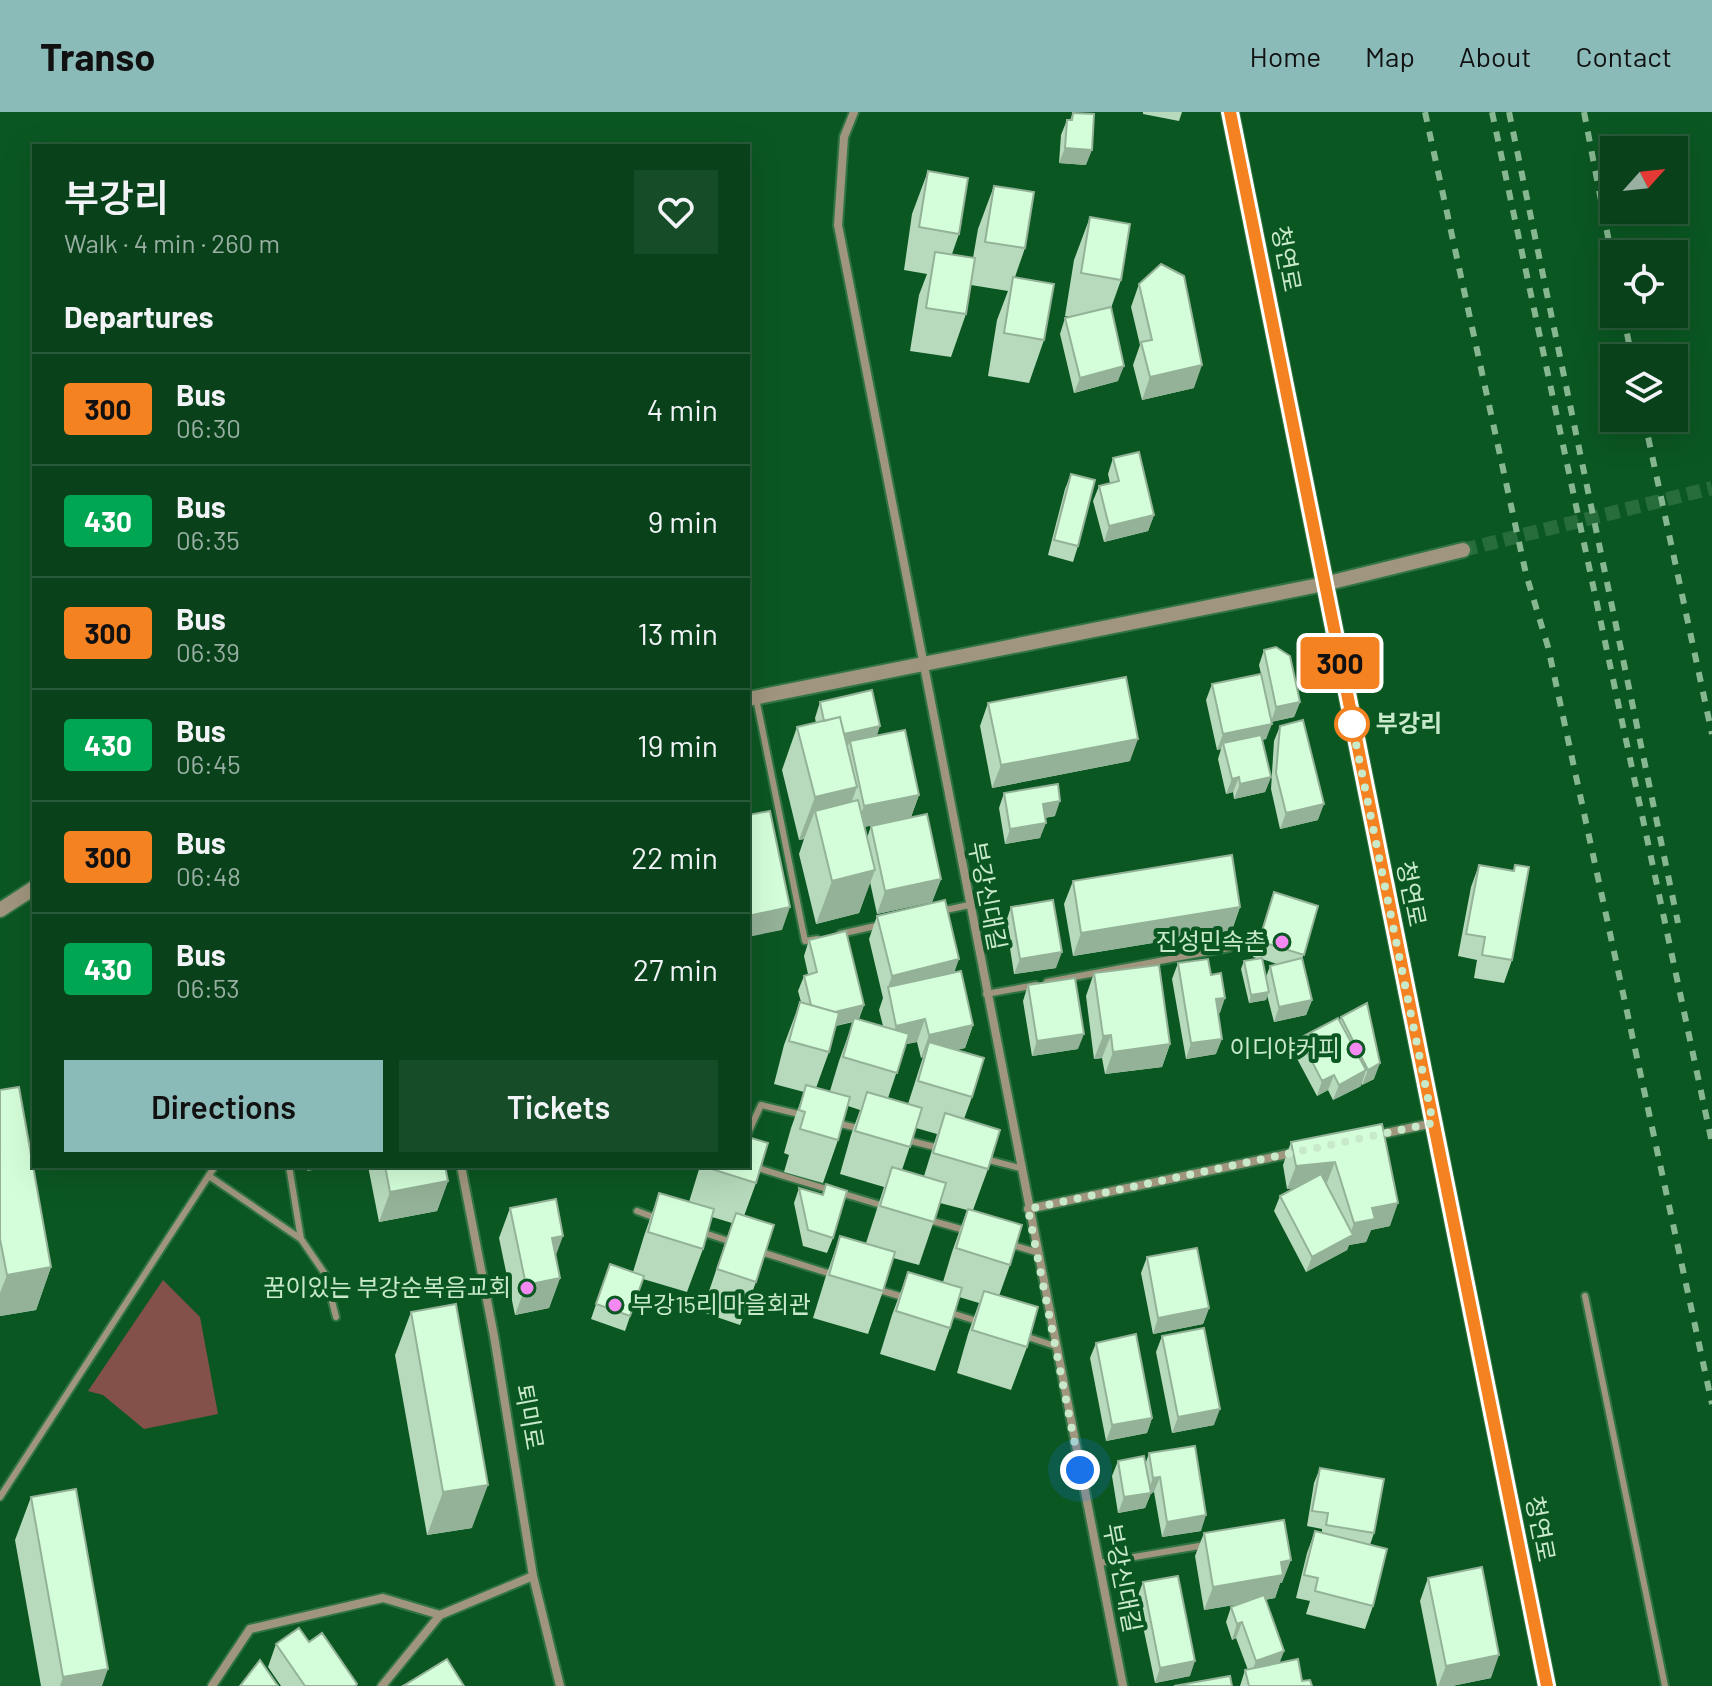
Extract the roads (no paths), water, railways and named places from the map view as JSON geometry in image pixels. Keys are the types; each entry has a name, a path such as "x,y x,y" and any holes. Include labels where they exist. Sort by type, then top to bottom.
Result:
{"main road":[{"name":"청연로","path":"1230,112 1547,1686"}],"street":[{"name":"부강신대길","path":"854,112 844,137 838,225 1123,1686"},
{"path":"752,698 1324,584 1463,550"},
{"path":"0,910 32,889"},
{"path":"1371,1136 1433,1123"},
{"path":"1028,1209 1308,1150"},
{"name":"퇴미로","path":"461,1168 500,1366 533,1576"},
{"path":"382,1686 440,1615 533,1576 560,1686"},
{"path":"212,1686 250,1629 383,1598 440,1615"}],"lane":[{"path":"752,698 805,941 819,938"},
{"path":"939,912 969,905"},
{"path":"834,935 894,922"},
{"path":"986,994 1229,948"},
{"path":"750,1129 761,1105 807,1116"},
{"path":"822,1120 868,1131"},
{"path":"898,1138 944,1149"},
{"path":"974,1157 1020,1168"},
{"path":"750,1166 900,1211"},
{"path":"0,1497 214,1168"},
{"path":"289,1168 301,1239"},
{"path":"209,1176 301,1239 325,1274 336,1317"},
{"path":"637,1211 667,1221"},
{"path":"915,1215 976,1234"},
{"path":"696,1231 741,1245"},
{"path":"1006,1243 1036,1252"},
{"path":"756,1250 846,1279"},
{"path":"861,1284 906,1298"},
{"path":"1585,1296 1665,1686"},
{"path":"936,1308 996,1327"},
{"path":"1011,1332 1055,1346"},
{"path":"1099,1563 1209,1544"}],"tunnel":[{"path":"1463,550 1712,488"}],"railway":[{"path":"1425,112 1526,574 1548,647 1712,1404"},
{"path":"1492,112 1712,1143"},
{"path":"1509,112 1678,923"},
{"path":"1584,112 1609,240"},
{"path":"1626,328 1629,344"},
{"path":"1647,432 1712,734"}],"place":[{"name":"부강리","path":"1352,724"},
{"name":"진성민속촌","path":"1282,942"},
{"name":"이디야커피","path":"1356,1049"},
{"name":"꿈이있는 부강순복음교회","path":"527,1288"},
{"name":"부강15리 마을회관","path":"615,1305"}]}
